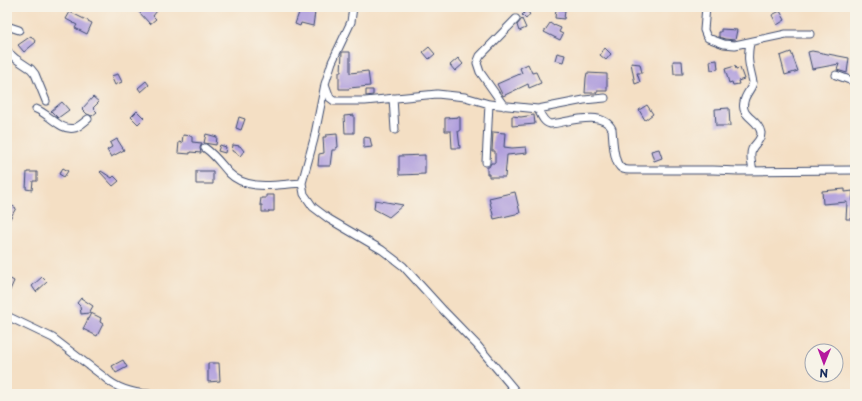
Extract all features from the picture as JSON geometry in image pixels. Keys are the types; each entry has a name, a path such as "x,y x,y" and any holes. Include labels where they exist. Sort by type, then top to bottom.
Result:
{"street":[{"path":"353,7 351,22 332,62 325,84 314,139 302,182 304,194 313,207 329,219 382,250 403,266 477,345 518,394"},
{"path":"706,7 704,30 706,35 708,38 724,44 729,45 750,42 786,34 810,34"},
{"path":"504,106 480,72 477,63 480,56 516,19"},
{"path":"7,26 19,30"},
{"path":"750,42 748,52 749,66 753,82 745,98 743,108 745,113 756,121 761,132 760,140 752,148 751,154 753,171"},
{"path":"7,51 31,69 35,74 46,101"},
{"path":"836,75 855,82"},
{"path":"325,84 330,98 334,101 365,101 437,94 465,98 489,104 538,109 584,100 605,98"},
{"path":"393,98 395,130"},
{"path":"486,162 489,104"},
{"path":"36,109 40,110 57,123 69,128 75,128 88,119"},
{"path":"538,109 542,118 546,123 550,124 584,118 600,120 610,125 612,129 616,160 619,166 623,169 753,171 855,170"},
{"path":"205,148 211,152 236,178 250,185 302,182"},
{"path":"7,316 53,338 111,384 131,391 149,394"}],"building":[{"path":"132,7 160,7 153,16 156,19 150,24"},
{"path":"301,7 315,12 313,26 301,23 300,26 295,24"},
{"path":"556,9 565,10 564,19 555,18"},
{"path":"526,11 530,14 526,19 522,15"},
{"path":"780,11 785,20 777,25 772,15"},
{"path":"70,12 92,23 87,34 75,28 77,25 66,19"},
{"path":"522,19 526,28 519,31 517,25"},
{"path":"550,23 561,28 559,32 563,34 560,40 544,32"},
{"path":"721,29 737,30 735,40 719,37 719,32 721,32"},
{"path":"31,36 36,42 24,52 18,45"},
{"path":"429,47 435,54 429,59 423,52"},
{"path":"605,48 611,54 606,60 600,55"},
{"path":"812,51 849,58 847,73 837,70 839,64 812,69 808,52"},
{"path":"342,52 350,52 350,73 368,71 370,86 339,89 339,72 341,72"},
{"path":"791,52 798,71 785,75 780,56"},
{"path":"557,53 565,55 563,62 555,60"},
{"path":"458,58 463,64 455,71 450,65"},
{"path":"717,60 718,69 711,70 710,61"},
{"path":"673,61 682,61 683,74 674,74"},
{"path":"631,63 640,64 642,73 637,73 640,82 635,84"},
{"path":"528,64 532,73 536,72 541,83 529,88 528,84 503,96 497,84 522,73 520,68"},
{"path":"735,66 736,69 740,68 744,79 738,81 739,84 733,85 732,82 729,83 725,69"},
{"path":"587,73 607,74 607,91 585,93"},
{"path":"118,74 122,82 115,85 111,76"},
{"path":"146,81 149,85 141,92 138,88"},
{"path":"366,90 373,90 373,95 366,96"},
{"path":"93,97 99,102 93,108 97,112 92,116 87,114 82,109"},
{"path":"62,102 69,110 58,118 51,111"},
{"path":"647,105 653,114 645,120 639,110"},
{"path":"729,108 730,126 716,126 715,109"},
{"path":"137,111 144,118 138,124 131,117"},
{"path":"354,115 354,133 345,133 344,116"},
{"path":"534,115 535,124 512,126 512,116 521,117"},
{"path":"239,117 245,119 241,130 236,128"},
{"path":"460,117 460,131 458,131 460,148 452,148 451,131 445,131 445,118"},
{"path":"493,132 505,133 504,147 526,147 527,153 507,155 505,177 489,177 489,174 487,174 487,167 489,167 491,163 495,163 495,151 492,151"},
{"path":"206,134 217,137 216,145 204,143"},
{"path":"337,134 338,147 336,150 332,150 330,166 318,166 319,154 324,153 323,137 326,137 326,135"},
{"path":"183,135 192,136 192,142 202,143 200,148 201,153 178,153 179,142 182,143"},
{"path":"364,137 370,138 372,147 364,148"},
{"path":"117,139 124,150 111,157 107,150 112,147 110,143"},
{"path":"220,145 226,147 225,153 218,151"},
{"path":"233,145 240,146 244,151 240,156 232,151"},
{"path":"659,149 662,158 654,161 651,151"},
{"path":"425,155 425,174 399,175 399,156"},
{"path":"63,168 68,171 64,177 59,174"},
{"path":"101,171 112,178 114,176 119,181 113,186 100,172"},
{"path":"196,171 213,171 213,184 196,184"},
{"path":"27,172 37,172 37,181 33,181 32,190 26,189"},
{"path":"845,189 845,192 853,191 852,219 846,219 847,202 823,204 822,191"},
{"path":"515,192 520,213 494,219 489,198"},
{"path":"266,195 274,195 274,211 262,212 262,205 260,205 261,198 266,198"},
{"path":"375,200 403,205 389,217 374,209"},
{"path":"7,203 16,208 7,224"},
{"path":"7,277 14,281 7,297"},
{"path":"42,277 47,282 36,292 32,286"},
{"path":"81,298 93,306 89,313 81,314 80,306 77,303"},
{"path":"91,313 101,318 100,322 103,324 97,336 83,329"},
{"path":"123,360 127,367 116,373 112,366"},
{"path":"208,363 219,363 220,381 208,382"}]}
